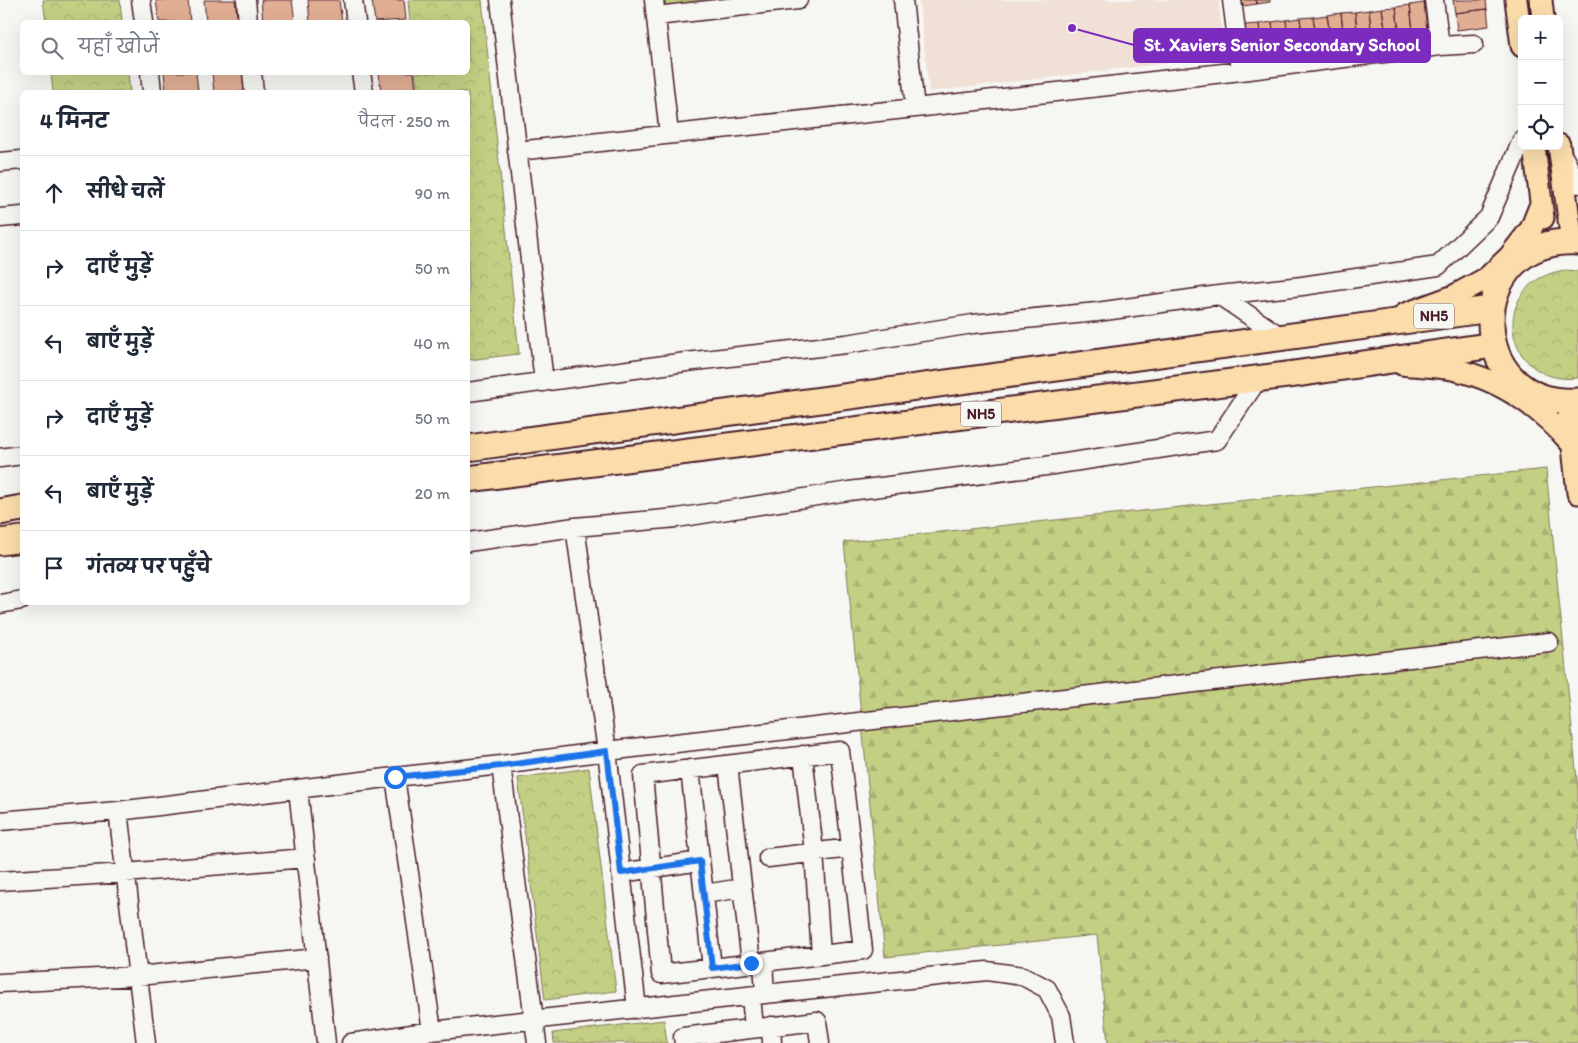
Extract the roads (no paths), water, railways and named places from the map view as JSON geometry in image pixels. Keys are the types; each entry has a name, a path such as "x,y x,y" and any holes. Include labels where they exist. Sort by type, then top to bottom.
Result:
{"highway":[{"path":"1573,401 1554,400 1540,396 1516,381 1507,371 1499,359 1494,344 1491,332 1491,309 1496,292 1502,281 1519,260 1530,253 1555,243 1575,242"},
{"name":"NH5","path":"470,448 1491,309"},
{"name":"NH5","path":"470,479 1258,379 1494,344"},
{"path":"0,512 20,508"},
{"path":"0,542 20,539"}],"main road":[{"path":"1516,0 1518,15"},
{"path":"1540,0 1542,15"},
{"path":"1534,150 1547,246"},
{"path":"1560,150 1575,242"},
{"path":"1376,324 1454,296 1487,278 1510,256 1531,229 1541,204"},
{"path":"1381,361 1452,369 1489,381 1524,399 1542,412 1572,444"},
{"path":"1573,401 1572,444 1578,494"}],"street":[{"path":"141,0 144,20"},
{"path":"246,0 248,20"},
{"path":"353,0 356,20"},
{"path":"500,0 544,382"},
{"path":"669,134 655,8 798,0"},
{"path":"903,0 915,108"},
{"path":"1232,0 1241,71"},
{"path":"1434,0 1440,46"},
{"path":"517,151 1241,71 1440,46 1474,44"},
{"path":"150,75 152,90"},
{"path":"252,75 254,90"},
{"path":"361,75 364,90"},
{"path":"470,392 686,362 846,344 972,324 1097,312 1219,295 1302,286 1438,266 1488,217 1518,149"},
{"path":"1562,150 1578,184"},
{"path":"0,162 20,160"},
{"path":"0,218 20,216"},
{"path":"1219,295 1282,337"},
{"path":"470,542 575,527 677,518 849,491 1046,466 1217,440 1258,379"},
{"path":"0,458 20,455"},
{"path":"575,527 607,751 637,1009"},
{"path":"0,604 20,600"},
{"path":"0,821 118,811 501,766 607,751 1549,642"},
{"path":"840,751 863,950 661,974 643,775 728,764 840,751"},
{"path":"802,755 814,852 821,955"},
{"path":"728,764 742,888 757,962 758,995 766,1032"},
{"path":"501,766 537,1043"},
{"path":"690,769 712,968"},
{"path":"395,777 432,1031"},
{"path":"298,789 326,1043"},
{"path":"118,811 146,1043"},
{"path":"768,858 851,848"},
{"path":"0,881 306,858"},
{"path":"621,873 700,861"},
{"path":"704,894 742,888"},
{"path":"0,983 138,976 317,958"},
{"path":"357,1042 432,1031 987,971 1022,976 1047,989 1061,1016 1064,1043"},
{"path":"684,1043 683,1036 721,1038 766,1032 817,1021 820,1043"}],"place":[{"name":"St. Xaviers Senior Secondary School","path":"1072,28"}]}
